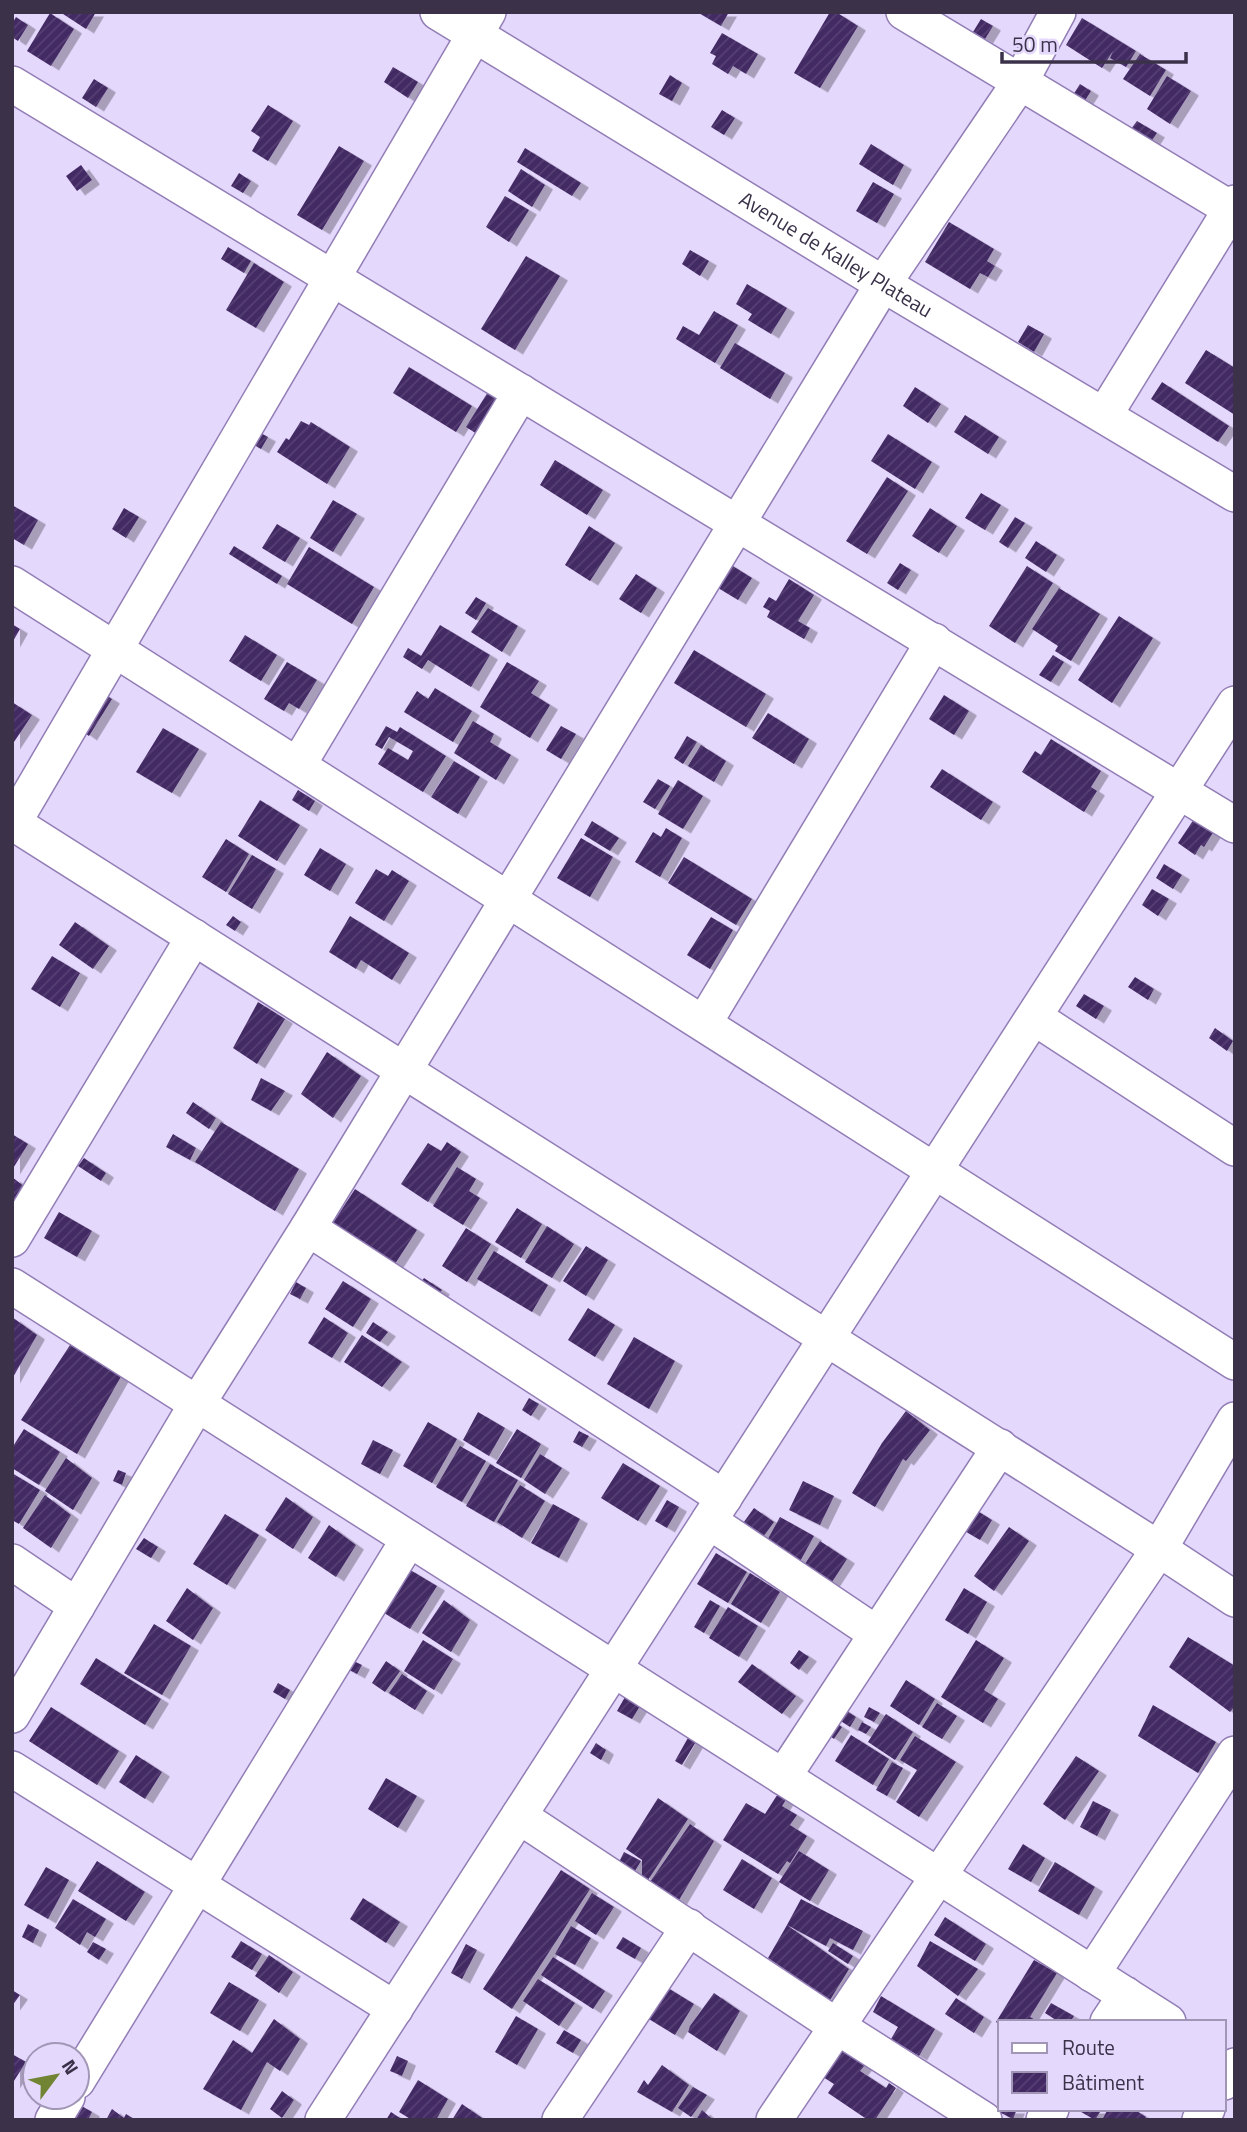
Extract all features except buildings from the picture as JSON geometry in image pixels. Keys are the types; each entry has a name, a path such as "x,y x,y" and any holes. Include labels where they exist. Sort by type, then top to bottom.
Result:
{"street":[{"name":"Avenue de Kalley Plateau","path":"438,12 481,23 883,284 1235,494"},
{"path":"904,12 1233,206 1105,414"},
{"path":"12,1715 197,1404 308,1228 883,284 1020,82 1059,12"},
{"path":"481,23 13,823 1000,1447 1235,1599"},
{"path":"12,84 1235,825"},
{"path":"298,765 521,392"},
{"path":"12,584 1235,1362"},
{"path":"704,1023 934,641"},
{"path":"323,2120 1235,704"},
{"path":"12,1239 194,937"},
{"path":"1034,1017 1235,1148"},
{"path":"308,1228 716,1509 877,1634"},
{"path":"12,1286 1092,1974 1117,2008 1161,2020"},
{"path":"774,2120 1159,1549 1235,1420"},
{"path":"783,1777 1000,1447"},
{"path":"91,2058 409,1539"},
{"path":"12,1562 77,1606"},
{"path":"1092,1974 1235,1755"},
{"path":"12,1769 395,2009"},
{"path":"519,1816 984,2120"},
{"path":"560,2120 689,1927"}]}
